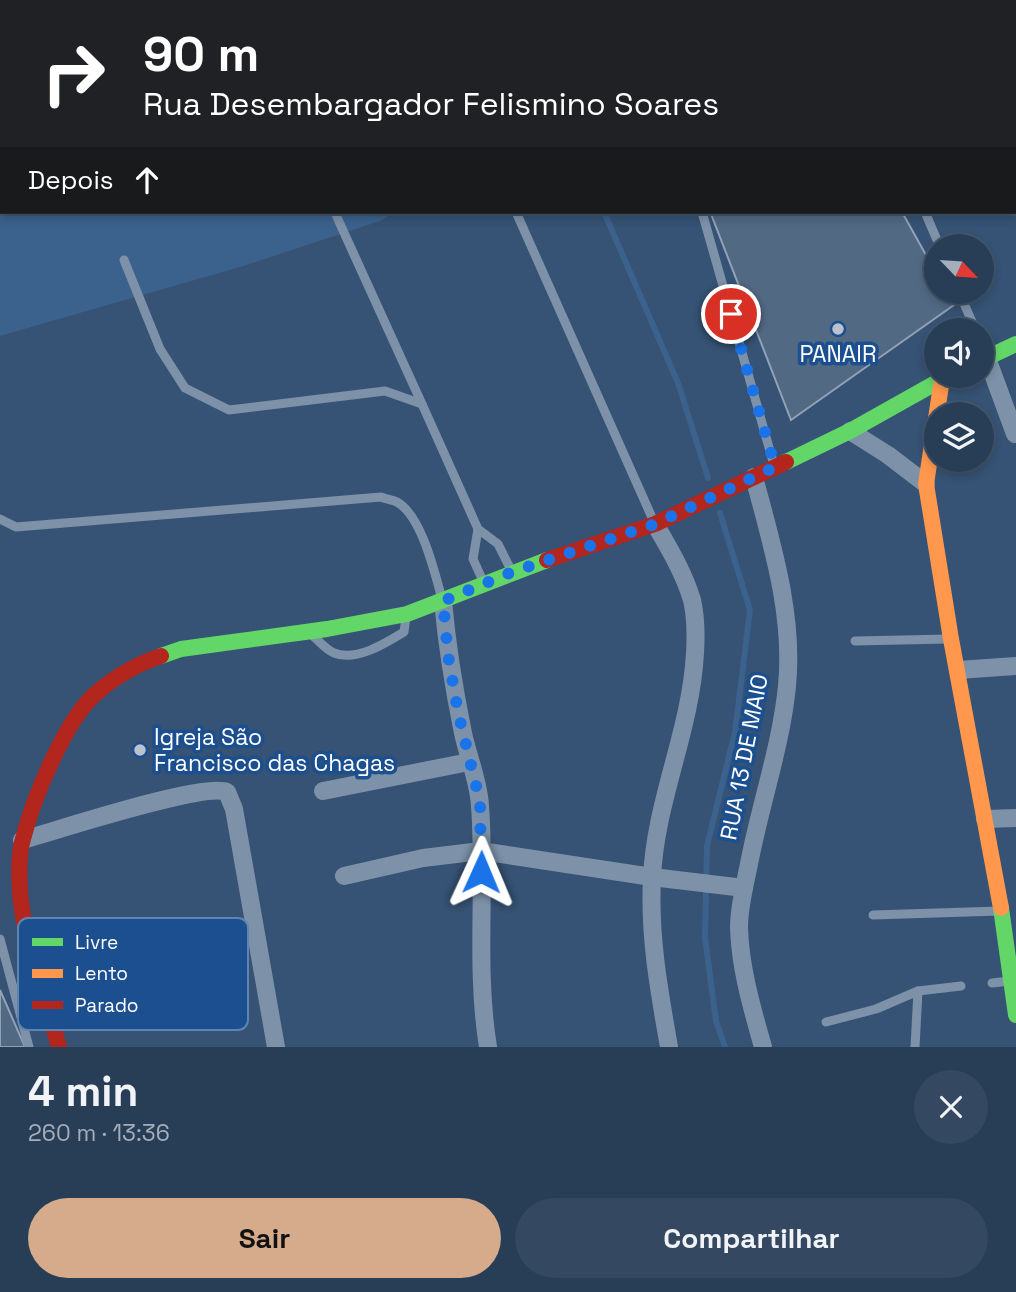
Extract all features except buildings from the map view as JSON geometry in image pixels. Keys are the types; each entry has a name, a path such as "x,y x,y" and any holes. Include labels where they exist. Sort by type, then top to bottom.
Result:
{"street":[{"path":"994,353 1016,344"},
{"path":"994,379 1015,433"},
{"path":"24,918 19,870 22,841 39,793 68,727 91,698 115,677 162,654 181,649 307,632 407,614 512,572 655,524 850,431 927,388"},
{"path":"943,388 926,484 951,639 1002,911 1016,1015"},
{"path":"850,431 926,484"},
{"name":"RUA 13 DE MAIO","path":"754,477 776,562 786,619 787,685 776,751 739,888 739,926 744,976 763,1047"},
{"path":"655,524 681,570 692,602 696,631 694,678 657,839 658,878 653,961 669,1047"},
{"path":"443,601 448,655 469,762 480,802 480,912 484,1021 488,1047"},
{"path":"958,670 1016,666"},
{"path":"323,791 469,762"},
{"path":"22,841 180,796 207,790 227,792 234,809 276,1047"},
{"path":"985,819 1016,818"},
{"path":"344,876 423,858 481,851 739,888"},
{"path":"54,1030 59,1047"}],"lane":[{"path":"517,214 655,524"},
{"path":"703,214 775,467"},
{"path":"926,214 934,234"},
{"path":"336,215 478,529 498,544 512,572"},
{"path":"124,260 160,349 185,388 229,410 385,391 422,404"},
{"path":"0,519 16,527 381,497 398,503 413,520 431,561 443,601"},
{"path":"478,529 473,559 484,584"},
{"path":"307,632 334,653 356,655 404,632 407,614"},
{"path":"855,641 951,639"},
{"path":"873,915 1002,911"},
{"path":"0,939 18,1006"},
{"path":"992,983 1012,986"},
{"path":"826,1022 876,1009 918,991 961,986"},
{"path":"915,1047 918,991"},
{"path":"24,1030 29,1047"}],"water":[{"path":"0,214 392,214 380,221 240,267 0,336"}],"waterway":[{"path":"605,214 678,383 708,478"},
{"path":"720,513 750,610 735,732 707,846 705,938 716,1021 725,1047"}],"traffic: fast":[{"path":"994,354 1016,344"},
{"path":"786,462 850,431 927,388"},
{"path":"161,656 181,649 327,629 407,614 547,560"},
{"path":"1001,908 1016,1015"}],"traffic: slow":[{"path":"941,388 926,484 951,639 1001,908"}],"traffic: jam":[{"path":"547,560 655,524 786,462"},
{"path":"23,918 20,852 34,804 61,743 93,696 117,677 161,656"},
{"path":"54,1030 59,1047"}],"place":[{"name":"PANAIR","path":"838,329"},
{"name":"Igreja São Francisco das Chagas","path":"140,750"}],"route":[{"path":"481,872 480,802 458,712 448,655 443,601 512,572 655,524 775,467 731,314"}]}
